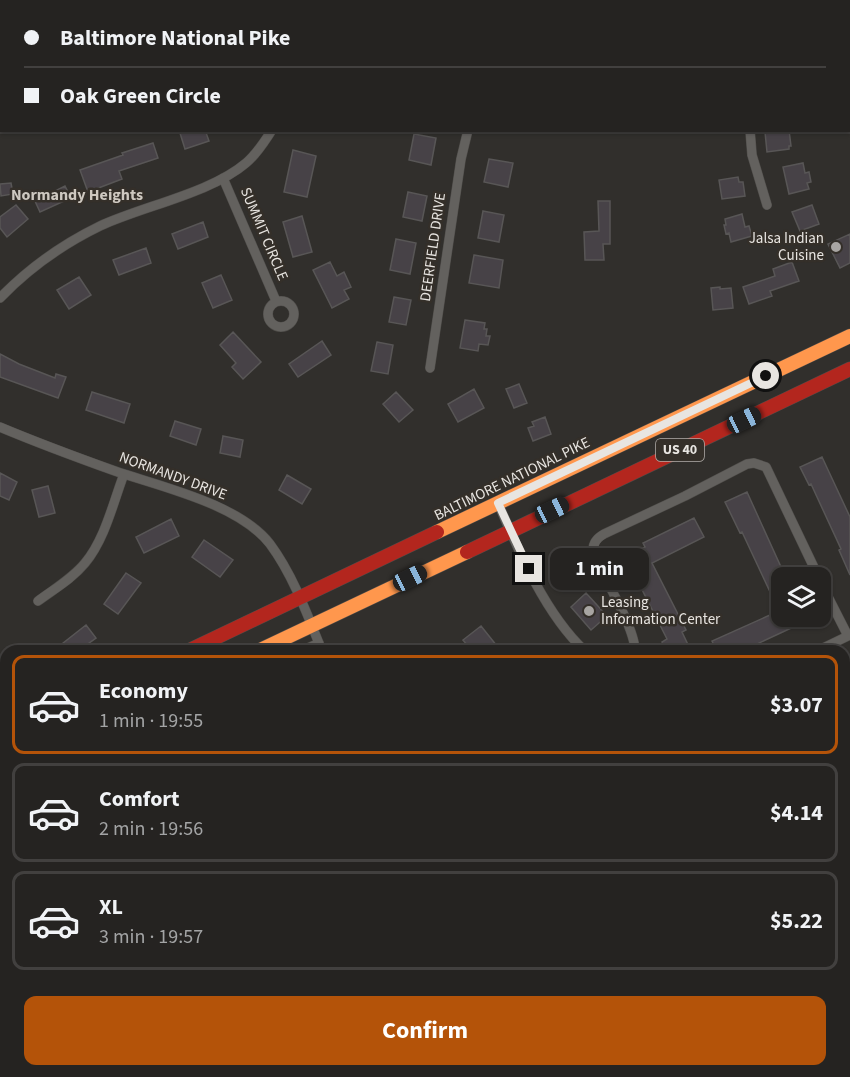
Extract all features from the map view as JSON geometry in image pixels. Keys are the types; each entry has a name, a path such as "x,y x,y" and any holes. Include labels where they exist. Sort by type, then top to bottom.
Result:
{"main road":[{"name":"BALTIMORE NATIONAL PIKE","path":"201,645 850,336"},
{"name":"US 40","path":"270,645 850,369"}],"street":[{"path":"0,298 40,262 101,226 223,178 246,162 262,146 271,132"},
{"name":"DEERFIELD DRIVE","path":"430,368 461,159 468,132"},
{"path":"750,132 752,155 767,205"},
{"name":"SUMMIT CIRCLE","path":"223,178 276,301"},
{"name":"NORMANDY DRIVE","path":"0,427 59,451 212,504 244,521 269,543 280,559 319,645"},
{"path":"635,645 594,557 593,544 604,534 686,496 747,464 754,463 766,467 814,567"},
{"path":"38,601 70,579 93,552 124,474"},
{"path":"498,503 510,531 552,609 580,645"},
{"path":"829,645 848,636 831,601"}],"building":[{"path":"180,132 206,132 209,141 185,149"},
{"path":"765,132 789,132 791,146 789,149 767,152"},
{"path":"414,134 436,138 431,165 409,160"},
{"path":"153,143 158,158 119,171 122,179 88,192 80,170"},
{"path":"293,150 316,156 307,197 284,192"},
{"path":"489,159 513,163 508,187 484,182"},
{"path":"803,163 805,173 809,172 811,182 807,183 809,189 789,194 783,167"},
{"path":"738,177 739,182 743,182 745,196 722,199 719,180"},
{"path":"11,183 13,194 1,196 0,184"},
{"path":"65,186 71,198 40,212 35,201"},
{"path":"408,192 427,196 422,221 403,217"},
{"path":"598,201 610,201 610,244 603,244 604,260 585,260 584,232 599,231"},
{"path":"16,205 28,219 7,237 0,228 0,217"},
{"path":"812,205 819,224 800,231 792,212"},
{"path":"483,211 504,215 499,242 478,238"},
{"path":"742,214 745,227 749,226 752,236 731,242 729,233 726,234 725,219"},
{"path":"302,216 312,252 293,257 283,222"},
{"path":"203,222 208,237 178,249 172,234"},
{"path":"850,234 850,263 840,268 828,244"},
{"path":"396,239 416,243 410,274 390,270"},
{"path":"146,248 151,263 119,275 113,260"},
{"path":"474,255 503,260 499,288 469,283"},
{"path":"330,262 337,276 344,272 351,287 344,290 349,299 332,308 313,270"},
{"path":"792,262 799,281 770,291 772,296 749,304 743,287 775,276 773,269"},
{"path":"221,275 232,300 213,308 202,283"},
{"path":"79,277 91,295 69,309 57,290"},
{"path":"720,287 720,289 731,288 733,308 713,310 711,288"},
{"path":"394,297 411,300 406,325 389,322"},
{"path":"465,320 485,323 486,336 490,336 488,345 479,344 478,351 460,348"},
{"path":"233,332 261,362 243,379 232,367 236,363 220,345"},
{"path":"322,341 331,355 298,377 289,364"},
{"path":"377,342 393,345 388,374 371,371"},
{"path":"0,354 55,378 56,374 66,377 58,398 0,377"},
{"path":"519,384 527,403 514,408 506,389"},
{"path":"474,389 484,408 458,422 448,404"},
{"path":"92,392 130,404 124,423 86,410"},
{"path":"396,392 413,410 399,422 383,404"},
{"path":"545,417 551,434 533,441 528,428 534,426 532,422"},
{"path":"175,421 201,429 196,445 170,436"},
{"path":"223,436 243,440 240,457 220,453"},
{"path":"822,457 850,517 850,575 839,550 841,549 811,484 809,485 800,467"},
{"path":"0,473 17,482 9,500 0,496"},
{"path":"287,475 311,489 302,504 279,490"},
{"path":"48,486 55,513 39,517 32,490"},
{"path":"747,492 781,567 771,567 771,594 742,532 740,533 725,502"},
{"path":"694,518 704,537 652,563 686,630 682,632 688,645 663,645 662,642 667,639 625,556 645,547 643,543"},
{"path":"171,519 179,536 144,553 136,537"},
{"path":"204,540 233,560 220,577 192,557"},
{"path":"126,573 141,583 118,614 104,604"},
{"name":"Leasing Information Center","path":"586,593 607,616 591,630 571,607"},
{"path":"771,615 771,627 793,627 755,645 714,645 712,641"},
{"path":"86,625 96,638 86,645 61,645"},
{"path":"481,626 496,645 467,645 463,640"}],"traffic: slow":[{"path":"437,532 850,336"},
{"path":"271,645 467,552"}],"traffic: jam":[{"path":"467,552 850,369"},
{"path":"201,645 437,532"}],"place":[{"name":"Jalsa Indian Cuisine","path":"836,247"},
{"name":"Leasing Information Center","path":"589,611"}],"district":[{"name":"Normandy Heights","path":"77,195"}],"route":[{"path":"529,569 498,503 766,376"}]}
